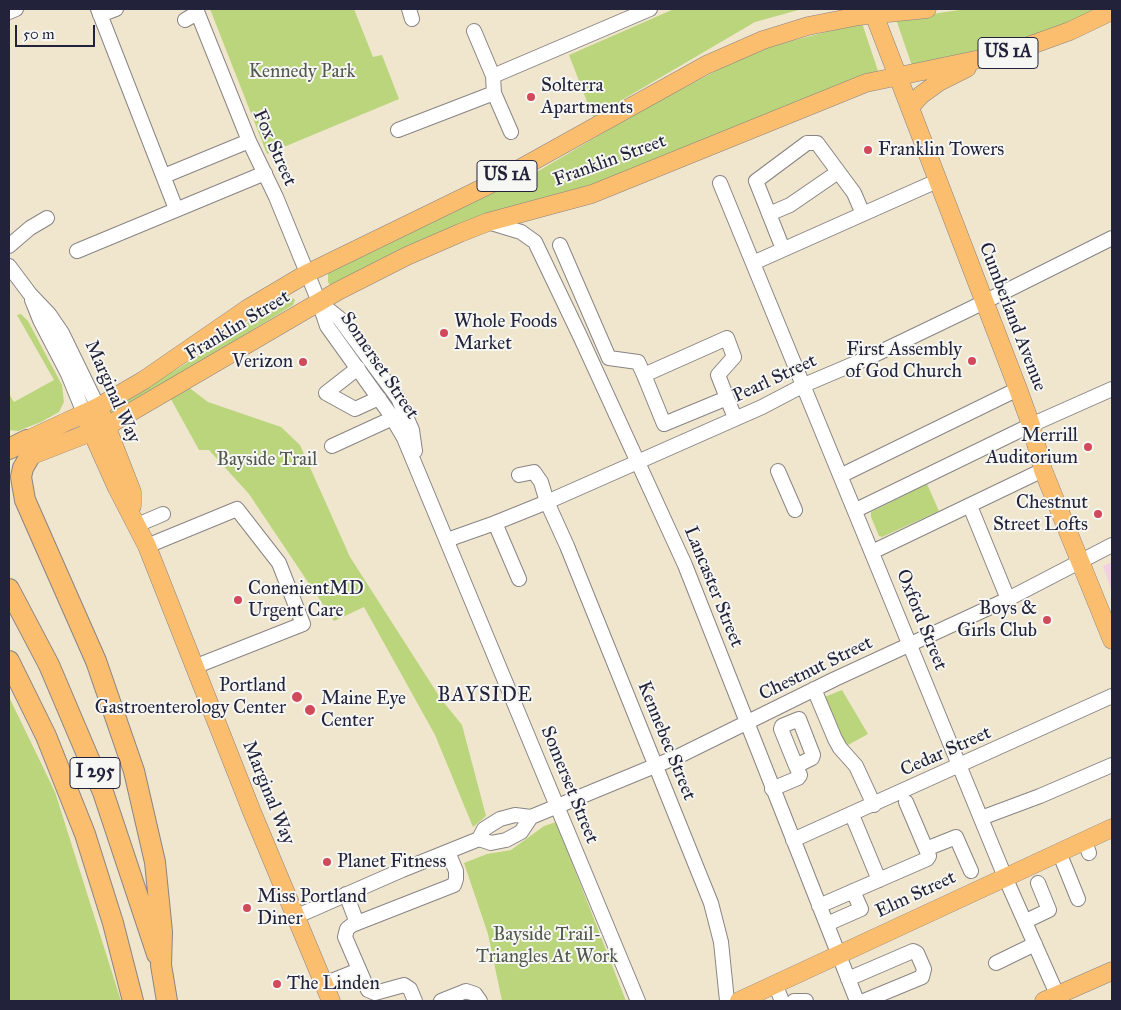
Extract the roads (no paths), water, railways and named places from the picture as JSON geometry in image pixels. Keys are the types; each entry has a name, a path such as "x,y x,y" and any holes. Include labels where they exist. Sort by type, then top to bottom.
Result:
{"highway":[{"path":"9,449 22,445 23,468 21,478 26,500 96,661 134,771 155,862 162,932 161,965"},
{"name":"US 1A","path":"9,466 22,445"},
{"name":"I 295","path":"9,589 48,665 103,792 161,965 167,1001"},
{"name":"I 295","path":"9,661 46,736 85,834 113,923 133,1001"}],"main road":[{"name":"Franklin Street","path":"91,410 152,375 247,309 306,274 501,179 706,65 785,32 873,11 927,9"},
{"name":"Cumberland Avenue","path":"873,11 983,302 1018,389 1031,425 1043,470 1112,640"},
{"name":"Franklin Street","path":"99,429 319,302 407,256 488,222 592,194 838,93 897,76 977,60 1032,45 1112,11"},
{"path":"910,107 921,95 939,82 964,70 977,60"},
{"name":"Marginal Way","path":"91,410 132,492 135,521 295,917 331,1001"},
{"name":"US 1A","path":"22,445 91,410"},
{"name":"US 1A","path":"22,445 99,429"},
{"name":"Elm Street","path":"738,1001 1059,852 1087,847 1112,828"},
{"path":"1054,999 1112,971"}],"street":[{"path":"9,12 16,9"},
{"path":"116,9 99,12 176,209"},
{"path":"493,76 650,9"},
{"name":"Fox Street","path":"193,14 265,173 319,302"},
{"path":"474,31 493,76 494,93 511,132"},
{"path":"398,130 494,93"},
{"path":"164,176 249,141"},
{"path":"783,249 756,181 807,143 817,143 854,193 863,214"},
{"path":"769,214 790,205 838,172"},
{"path":"77,251 265,173"},
{"path":"751,258 783,249 937,181"},
{"name":"Oxford Street","path":"720,183 842,475 1005,877 1026,921 1054,999"},
{"path":"9,246 30,228 47,218"},
{"name":"Lancaster Street","path":"488,222 521,232 535,242 639,461 699,600 857,1001"},
{"name":"Pearl Street","path":"446,540 495,524 547,502 735,418 804,384 870,357 1112,238"},
{"path":"560,245 609,358 638,362 664,424 727,398"},
{"name":"Marginal Way","path":"9,266 30,294 50,314 62,333 91,410"},
{"name":"Somerset Street","path":"319,302 327,326 393,418 419,472 638,1001"},
{"name":"Somerset Street","path":"319,302 339,318 398,398 412,430 419,472"},
{"path":"644,375 727,338 734,357 718,374 735,418"},
{"path":"358,368 326,393 355,409 379,398"},
{"path":"842,475 1018,389"},
{"path":"856,510 1031,425 1112,389"},
{"path":"332,446 393,418"},
{"path":"872,552 1043,470"},
{"path":"778,471 795,510"},
{"name":"Kennebec Street","path":"519,475 534,472 541,482 547,502 567,546 711,903 721,942 727,1001"},
{"path":"970,506 1008,599"},
{"path":"146,546 237,509 279,563 303,624 194,667"},
{"path":"135,521 163,514"},
{"path":"495,524 519,579"},
{"name":"Chestnut Street","path":"295,917 479,839 484,829 500,819 515,815 531,817 656,766 814,689 1008,599 1112,545"},
{"path":"814,689 835,739 840,748 856,766 874,805"},
{"name":"Cedar Street","path":"793,840 960,767 1112,696"},
{"path":"772,789 798,778 800,775 796,766"},
{"path":"982,818 1112,766"},
{"path":"819,906 928,859 926,849 906,802"},
{"path":"852,815 879,880"},
{"name":"Chestnut Street","path":"479,839 491,844 506,840 521,832 531,817"},
{"path":"926,849 956,837 971,871"},
{"path":"415,1001 410,990 404,985 376,993 368,990 346,937 347,929 357,923 454,885 456,871 448,852"},
{"path":"1059,852 1078,899"},
{"path":"1026,921 1049,910 1038,882"},
{"path":"826,924 860,909 853,891"},
{"path":"346,894 357,923"},
{"path":"996,963 1035,944"},
{"path":"848,979 913,951 917,953 924,969 922,977 864,1001"},
{"path":"324,984 360,970"},
{"path":"775,984 782,1001"},
{"path":"441,1001 466,991 475,994 480,1001"},
{"path":"794,1001 806,1001"}],"place":[{"name":"Solterra Apartments","path":"531,97"},
{"name":"Franklin Towers","path":"868,150"},
{"name":"Whole Foods Market","path":"444,333"},
{"name":"First Assembly of God Church","path":"972,361"},
{"name":"Verizon","path":"303,362"},
{"name":"Merrill Auditorium","path":"1088,447"},
{"name":"Chestnut Street Lofts","path":"1098,514"},
{"name":"ConenientMD Urgent Care","path":"238,600"},
{"name":"Boys & Girls Club","path":"1047,620"},
{"name":"Portland Gastroenterology Center","path":"297,697"},
{"name":"Maine Eye Center","path":"310,710"},
{"name":"Planet Fitness","path":"327,862"},
{"name":"Miss Portland Diner","path":"247,908"},
{"name":"The Linden","path":"277,984"}],"district":[{"name":"BAYSIDE","path":"485,696"}],"park label":[{"name":"Kennedy Park","path":"302,72"},
{"name":"Bayside Trail","path":"267,460"},
{"name":"Bayside Trail- Triangles At Work","path":"547,946"}]}
